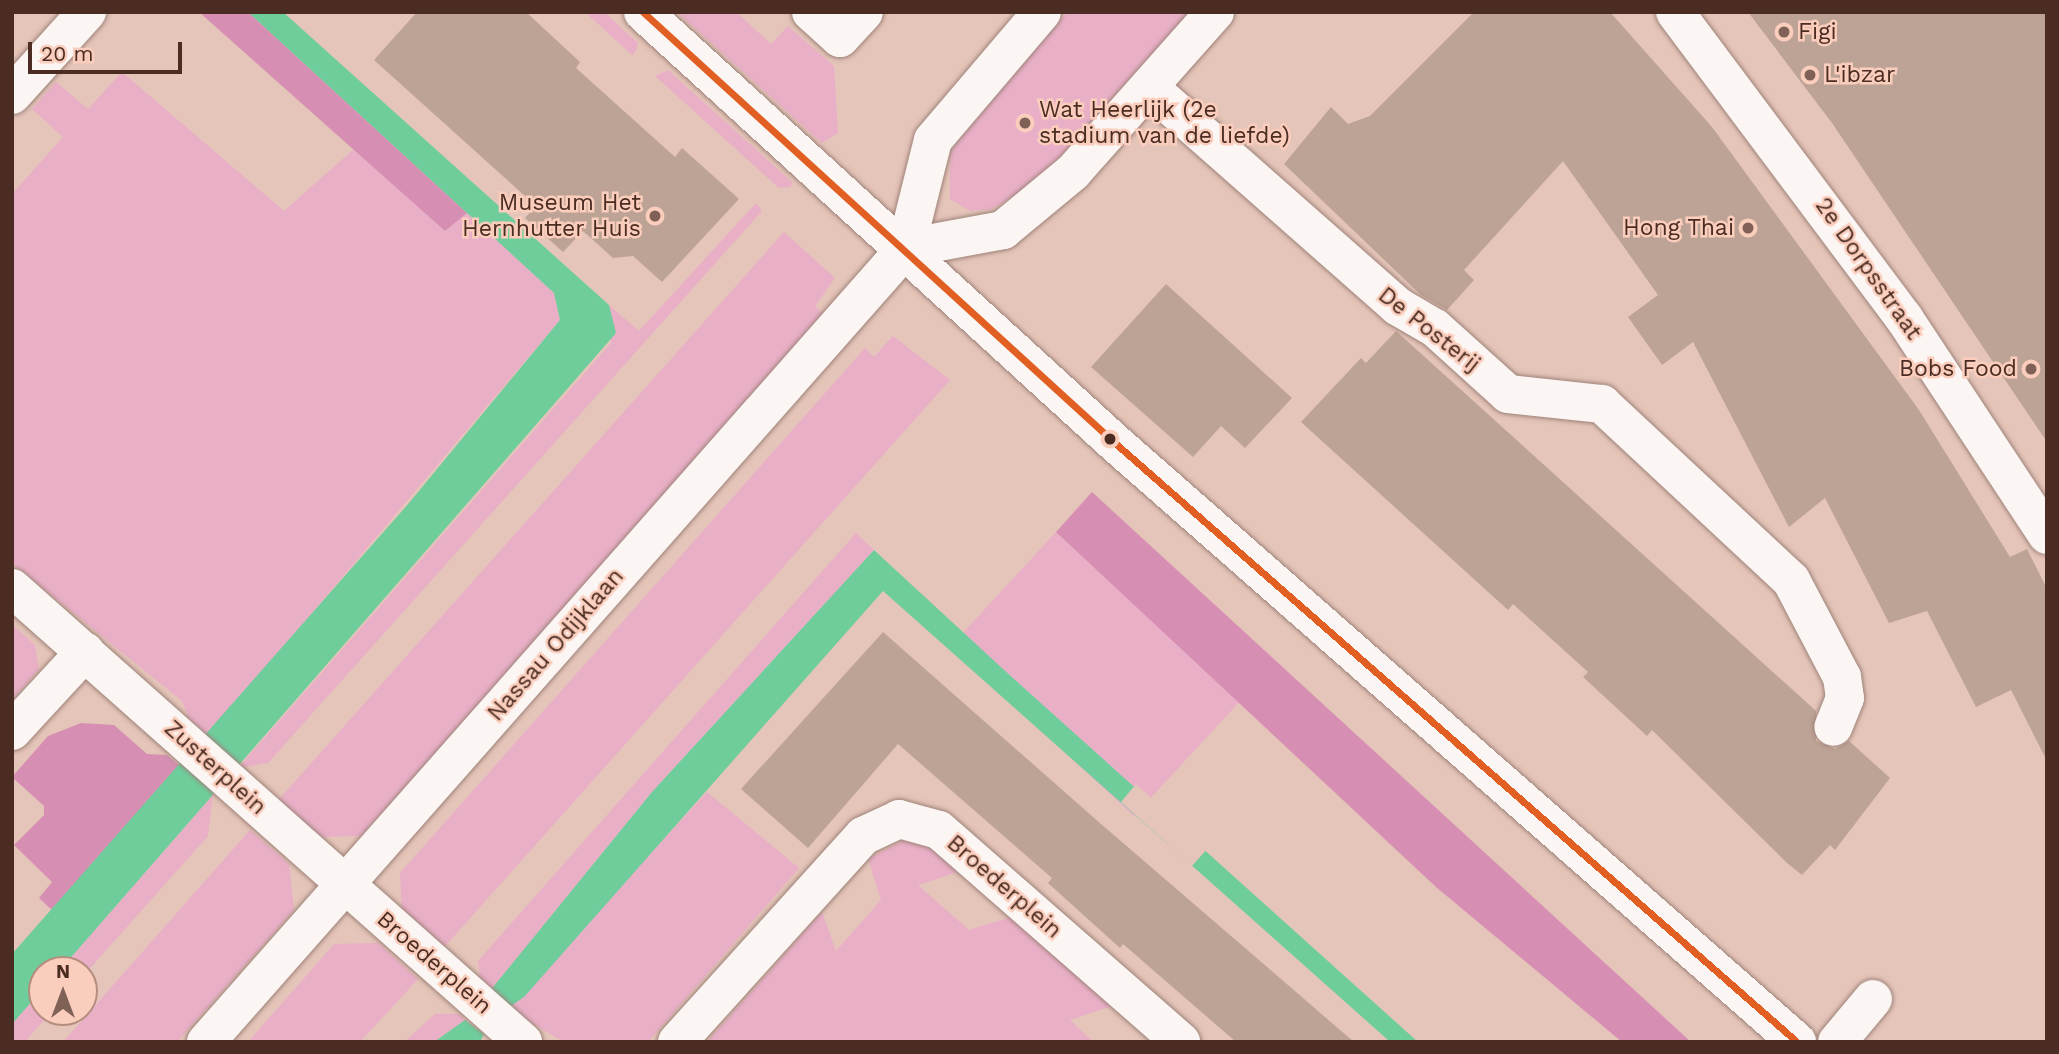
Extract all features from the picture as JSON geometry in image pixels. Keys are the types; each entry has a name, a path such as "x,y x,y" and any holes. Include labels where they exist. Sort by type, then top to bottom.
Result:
{"street":[{"path":"12,95 87,12"},
{"path":"643,12 906,248 1125,451 1797,1042"},
{"path":"811,12 840,38 864,12"},
{"path":"906,248 933,140 1042,12"},
{"path":"906,248 1003,230 1073,172 1215,12"},
{"name":"2e Dorpsstraat","path":"1675,12 1903,317 2047,535"},
{"name":"De Posterij","path":"1149,87 1396,306 1435,328 1508,394 1602,404 1791,580 1842,677 1845,698 1833,727"},
{"name":"Nassau Odijklaan","path":"206,1042 906,248"},
{"name":"Zusterplein","path":"12,588 345,884"},
{"path":"12,731 85,652"},
{"name":"Broederplein","path":"677,1042 863,836 899,819 939,830 1181,1042"},
{"name":"Broederplein","path":"345,884 517,1036"},
{"path":"1837,1042 1873,999"}],"shaded area":[{"path":"199,12 248,12 467,213 445,231"},
{"path":"248,12 283,12 609,305 616,333 72,956 28,956 28,1006 12,1024 12,954 409,503 560,320 554,293"},
{"path":"585,12 604,12 638,43 636,51 632,55"},
{"path":"677,12 736,12 771,44 788,26 834,66 838,133 822,143"},
{"path":"1067,12 1189,12 1040,180 992,209 970,211 950,199 950,151"},
{"path":"668,70 792,182 791,187 779,188 655,76"},
{"path":"122,72 284,211 354,149 445,231 467,213 554,293 560,320 207,737 191,724 182,701 12,563 12,194 63,137 32,109 56,82 88,109"},
{"path":"756,203 762,211 268,763 238,768 611,343 609,305 639,331"},
{"path":"784,232 835,278 815,306 825,316 361,836 315,837 274,805"},
{"path":"893,336 950,380 439,953 402,918 400,873 865,348 874,357"},
{"path":"1092,492 1691,1042 1622,1042 1436,887 1056,532"},
{"path":"1056,532 1242,699 1134,816 950,647"},
{"path":"856,533 874,550 652,792 489,992 481,986 478,961"},
{"path":"874,550 1418,1042 1388,1040 883,591 524,997 508,1008 489,992 652,792"},
{"path":"12,624 35,645 39,669 12,700"},
{"path":"81,723 114,725 147,754 167,755 181,767 52,910 39,898 52,882 14,845 44,815 44,806 12,777 48,736"},
{"path":"707,792 799,868 648,1042 564,1042 508,1009"},
{"path":"213,795 208,836 98,959 98,956 72,956"},
{"path":"250,830 289,864 294,910 177,1042 63,1042 77,1026 98,1026 98,1002"},
{"path":"904,840 925,844 958,872 918,885 969,930 1011,917 1112,1006 1070,1020 1093,1042 707,1042 822,912 836,951 881,900 868,859"},
{"path":"378,943 418,979 360,1042 248,1042 334,944"},
{"path":"28,1006 28,1026 39,1026 25,1042 12,1042 12,1024"},
{"path":"435,1014 458,1014 465,1020 434,1042 404,1042"},
{"path":"465,1020 484,1034 480,1042 434,1042"}],"pier":[{"path":"1136,784 1208,848 1192,866 1121,802"}],"building":[{"path":"417,12 526,12 580,62 576,68 675,157 682,148 739,199 662,282 633,256 613,258 583,231 563,252 525,218 536,206 374,60"},
{"path":"1474,12 1610,12 1712,127 1919,410 2010,557 2027,549 2047,589 2047,761 2011,690 1976,707 1927,611 1889,623 1825,498 1789,527 1693,342 1662,365 1628,317 1658,295 1563,161 1464,270 1474,280 1447,310 1421,295 1284,164 1331,107 1348,124 1370,116"},
{"path":"1748,12 2047,12 2047,442 1832,123"},
{"path":"1166,284 1292,398 1245,448 1221,426 1193,457 1091,367"},
{"path":"1396,331 1816,711 1816,741 1835,749 1849,741 1890,778 1835,850 1830,845 1802,875 1787,863 1652,730 1647,736 1583,677 1588,672 1513,604 1508,610 1301,422 1361,358 1366,363"},
{"path":"883,632 1354,1042 1236,1042 1123,944 1120,948 1048,883 1052,878 898,744 808,848 741,789"}],"transit line":[{"path":"643,12 1115,443 1797,1042"}],"place":[{"name":"Figi","path":"1784,32"},
{"name":"L'ibzar","path":"1810,75"},
{"name":"Wat Heerlijk (2e stadium van de liefde)","path":"1025,123"},
{"name":"Museum Het Hernhutter Huis","path":"655,216"},
{"name":"Hong Thai","path":"1748,228"},
{"name":"Bobs Food","path":"2031,369"}]}
